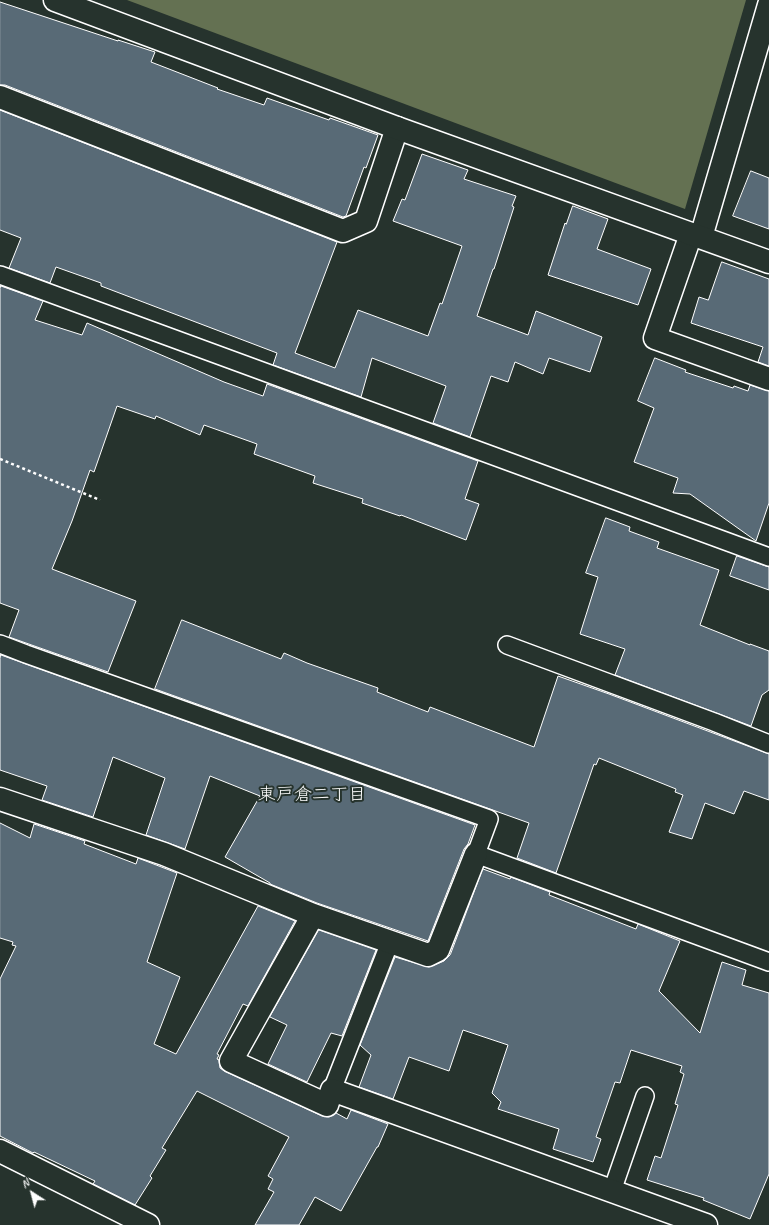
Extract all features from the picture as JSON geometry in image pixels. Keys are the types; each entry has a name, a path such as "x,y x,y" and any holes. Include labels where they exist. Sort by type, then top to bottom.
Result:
{"street":[{"path":"55,0 397,128 769,262"},
{"path":"769,5 696,236 655,338 769,379"},
{"path":"0,97 343,231 366,221 397,128"},
{"path":"0,800 164,854 313,915 428,955 438,950 476,854"},
{"path":"313,915 230,1061 327,1105 332,1090 706,1225"},
{"path":"0,1151 148,1225"}],"lane":[{"path":"0,275 769,557"},
{"path":"0,644 489,819 476,854 769,962"},
{"path":"507,645 707,719 769,744"},
{"path":"332,1090 390,942"},
{"path":"612,1191 645,1096"}],"path":[{"path":"0,459 100,500"}],"green space":[{"path":"127,0 746,0 685,209"}],"building":[{"path":"0,2 155,52 151,62 218,88 217,89 264,105 267,98 329,120 330,118 378,135 366,168 364,167 346,216 343,217 5,85 0,85"},
{"path":"0,110 337,242 295,353 335,368 358,310 428,336 440,303 442,304 462,246 393,221 402,199 405,200 422,154 468,170 464,179 516,196 512,206 514,207 494,269 477,316 528,335 536,311 602,337 590,372 549,358 543,374 515,362 508,382 491,376 470,437 433,423 446,386 372,358 361,397 273,365 277,353 101,286 101,283 56,267 50,283 9,268 21,238 0,230"},
{"path":"751,171 769,178 769,229 733,216"},
{"path":"573,206 608,219 597,249 651,269 638,305 548,275 565,223 566,224"},
{"path":"722,262 769,279 769,366 758,362 763,347 691,323 699,297 708,300"},
{"path":"1,286 43,301 35,320 82,335 87,323 224,382 263,396 267,384 478,461 465,499 479,504 466,540 401,515 400,516 362,503 363,499 313,483 315,476 254,454 257,444 204,425 200,435 156,416 155,419 117,406 94,472 90,470 72,521 52,569 136,601 108,672 9,637 19,610 0,603"},
{"path":"655,358 686,370 685,372 733,388 734,386 748,391 750,385 769,391 769,503 756,541 690,494 673,493 678,478 634,462 654,408 638,401"},
{"path":"606,518 630,527 629,531 659,542 657,548 719,570 700,625 769,651 769,690 762,695 751,726 615,675 625,649 580,634 598,577 586,573"},
{"path":"737,556 769,567 769,590 730,576"},
{"path":"182,620 281,659 284,653 307,663 378,688 377,692 428,712 430,707 534,747 558,676 769,754 769,800 744,791 734,814 705,803 692,839 669,832 683,795 675,792 676,789 599,758 596,765 594,764 556,873 517,858 529,823 155,689"},
{"path":"1,655 475,825 428,941 317,903 270,884 225,857 260,796 210,776 185,849 146,835 165,778 113,757 93,817 42,800 47,786 0,770"},
{"path":"0,823 30,838 34,824 85,841 84,844 136,864 138,858 177,873 147,962 180,977 154,1044 176,1054 258,906 295,921 248,1006 243,1004 217,1054 219,1055 217,1059 219,1060 220,1068 226,1072 322,1116 329,1117 336,1113 347,1119 351,1110 388,1124 378,1147 341,1211 315,1197 299,1225 255,1225 274,1192 268,1189 273,1179 268,1176 289,1137 197,1091 162,1148 166,1150 150,1176 152,1178 135,1205 93,1184 95,1181 34,1152 33,1153 0,1136 0,979 16,946 12,945 13,942 0,938"},
{"path":"483,869 510,879 511,877 550,892 549,895 636,929 638,924 680,941 659,991 700,1033 722,962 746,970 742,985 769,993 769,1174 750,1219 703,1200 704,1198 647,1180 655,1156 661,1158 678,1105 675,1104 684,1074 680,1072 682,1066 631,1050 620,1083 615,1082 596,1137 601,1139 593,1162 553,1149 559,1129 498,1109 501,1102 492,1093 508,1045 463,1030 449,1071 409,1057 393,1099 359,1087 371,1055 360,1045 395,957 429,967 444,961 450,955"},
{"path":"319,930 376,950 342,1036 331,1033 307,1082 268,1064 287,1025 270,1017"}],"district":[{"name":"東戸倉二丁目","path":"312,795"}]}
